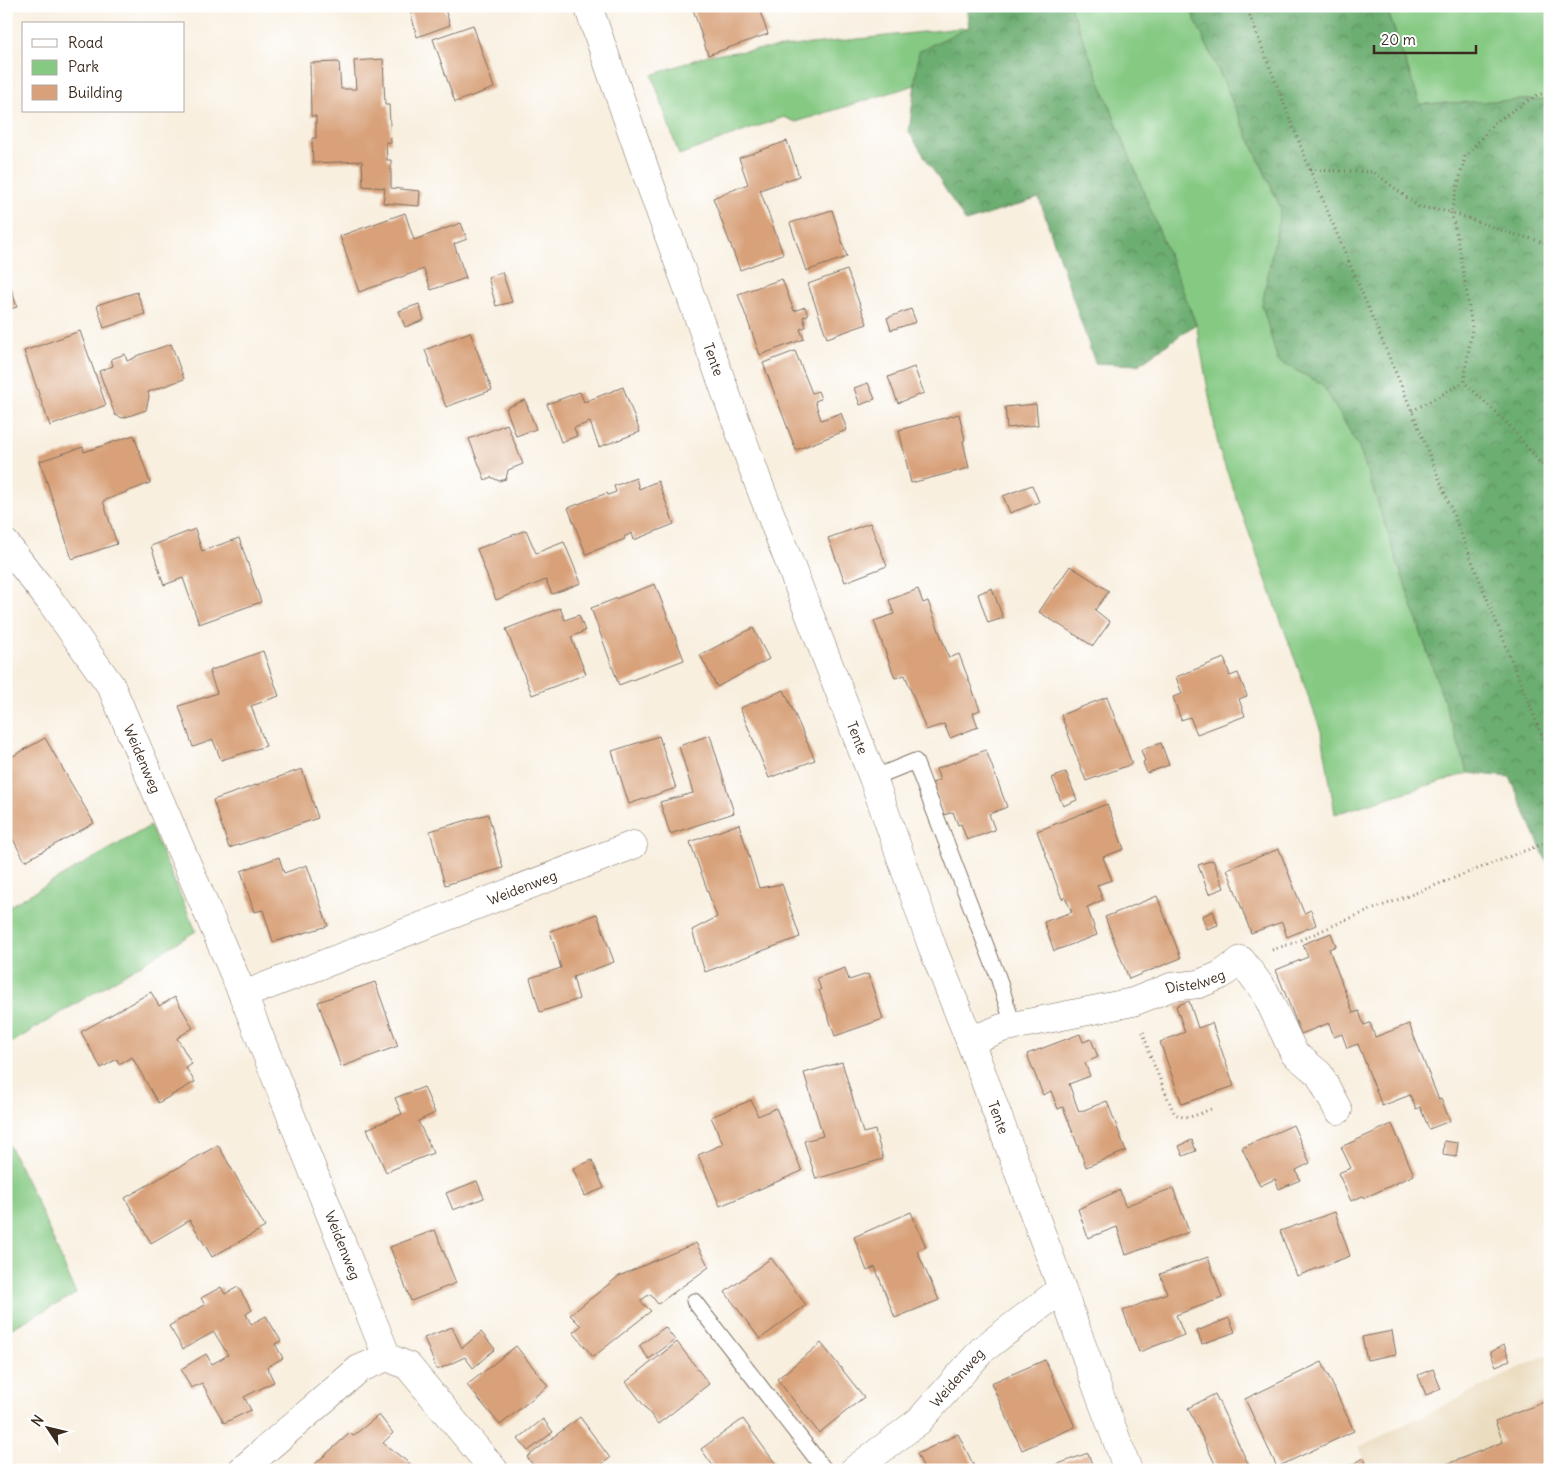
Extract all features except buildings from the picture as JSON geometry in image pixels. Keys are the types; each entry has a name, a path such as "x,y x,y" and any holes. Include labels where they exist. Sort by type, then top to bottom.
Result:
{"street":[{"name":"Tente","path":"588,6 652,190 758,482 873,778 934,949 970,1041 1128,1470"},
{"name":"Weidenweg","path":"6,544 52,602 111,686 243,995 387,1357"},
{"name":"Weidenweg","path":"243,995 633,845"},
{"name":"Distelweg","path":"970,1041 1013,1025 1133,1002 1171,988 1199,984 1221,975 1241,960 1265,992 1294,1053 1319,1074 1338,1110"},
{"name":"Weidenweg","path":"854,1470 919,1421 982,1350 1062,1289"},
{"path":"242,1470 359,1369 387,1357 408,1366 494,1470"}],"lane":[{"path":"873,778 915,761 998,978 1013,1025"},
{"path":"694,1301 825,1470"}],"path":[{"path":"1246,6 1310,170 1412,411 1550,756"},
{"path":"1464,382 1472,327 1460,250 1451,212 1465,157 1495,122 1537,95 1550,92"},
{"path":"1310,170 1374,172 1419,207 1451,212 1506,232 1550,244"},
{"path":"1412,411 1464,382"},
{"path":"1464,382 1506,422 1550,474"},
{"path":"1241,960 1296,942 1550,841"},
{"path":"1133,1002 1151,1058 1174,1113 1185,1118 1211,1109"}],"shaded area":[{"path":"1550,1353 1550,1470 1369,1470 1359,1447"}],"green space":[{"path":"966,6 1070,6 1196,324 1138,365 1095,363 1039,198 966,222 909,132 919,51 969,27"},
{"path":"1070,6 1189,6 1281,209 1262,305 1278,361 1322,384 1359,447 1468,773 1335,814 1322,734 1219,450 1196,324"},
{"path":"1189,6 1386,6 1420,104 1550,99 1550,869 1510,777 1468,773 1359,447 1322,384 1278,361 1262,305 1281,208"},
{"path":"1386,6 1550,6 1550,99 1420,104"},
{"path":"970,27 919,51 915,85 796,122 784,117 679,155 652,75 708,55"},
{"path":"150,826 196,931 6,1046 6,908"},
{"path":"6,1139 38,1204 76,1294 6,1331"}]}
